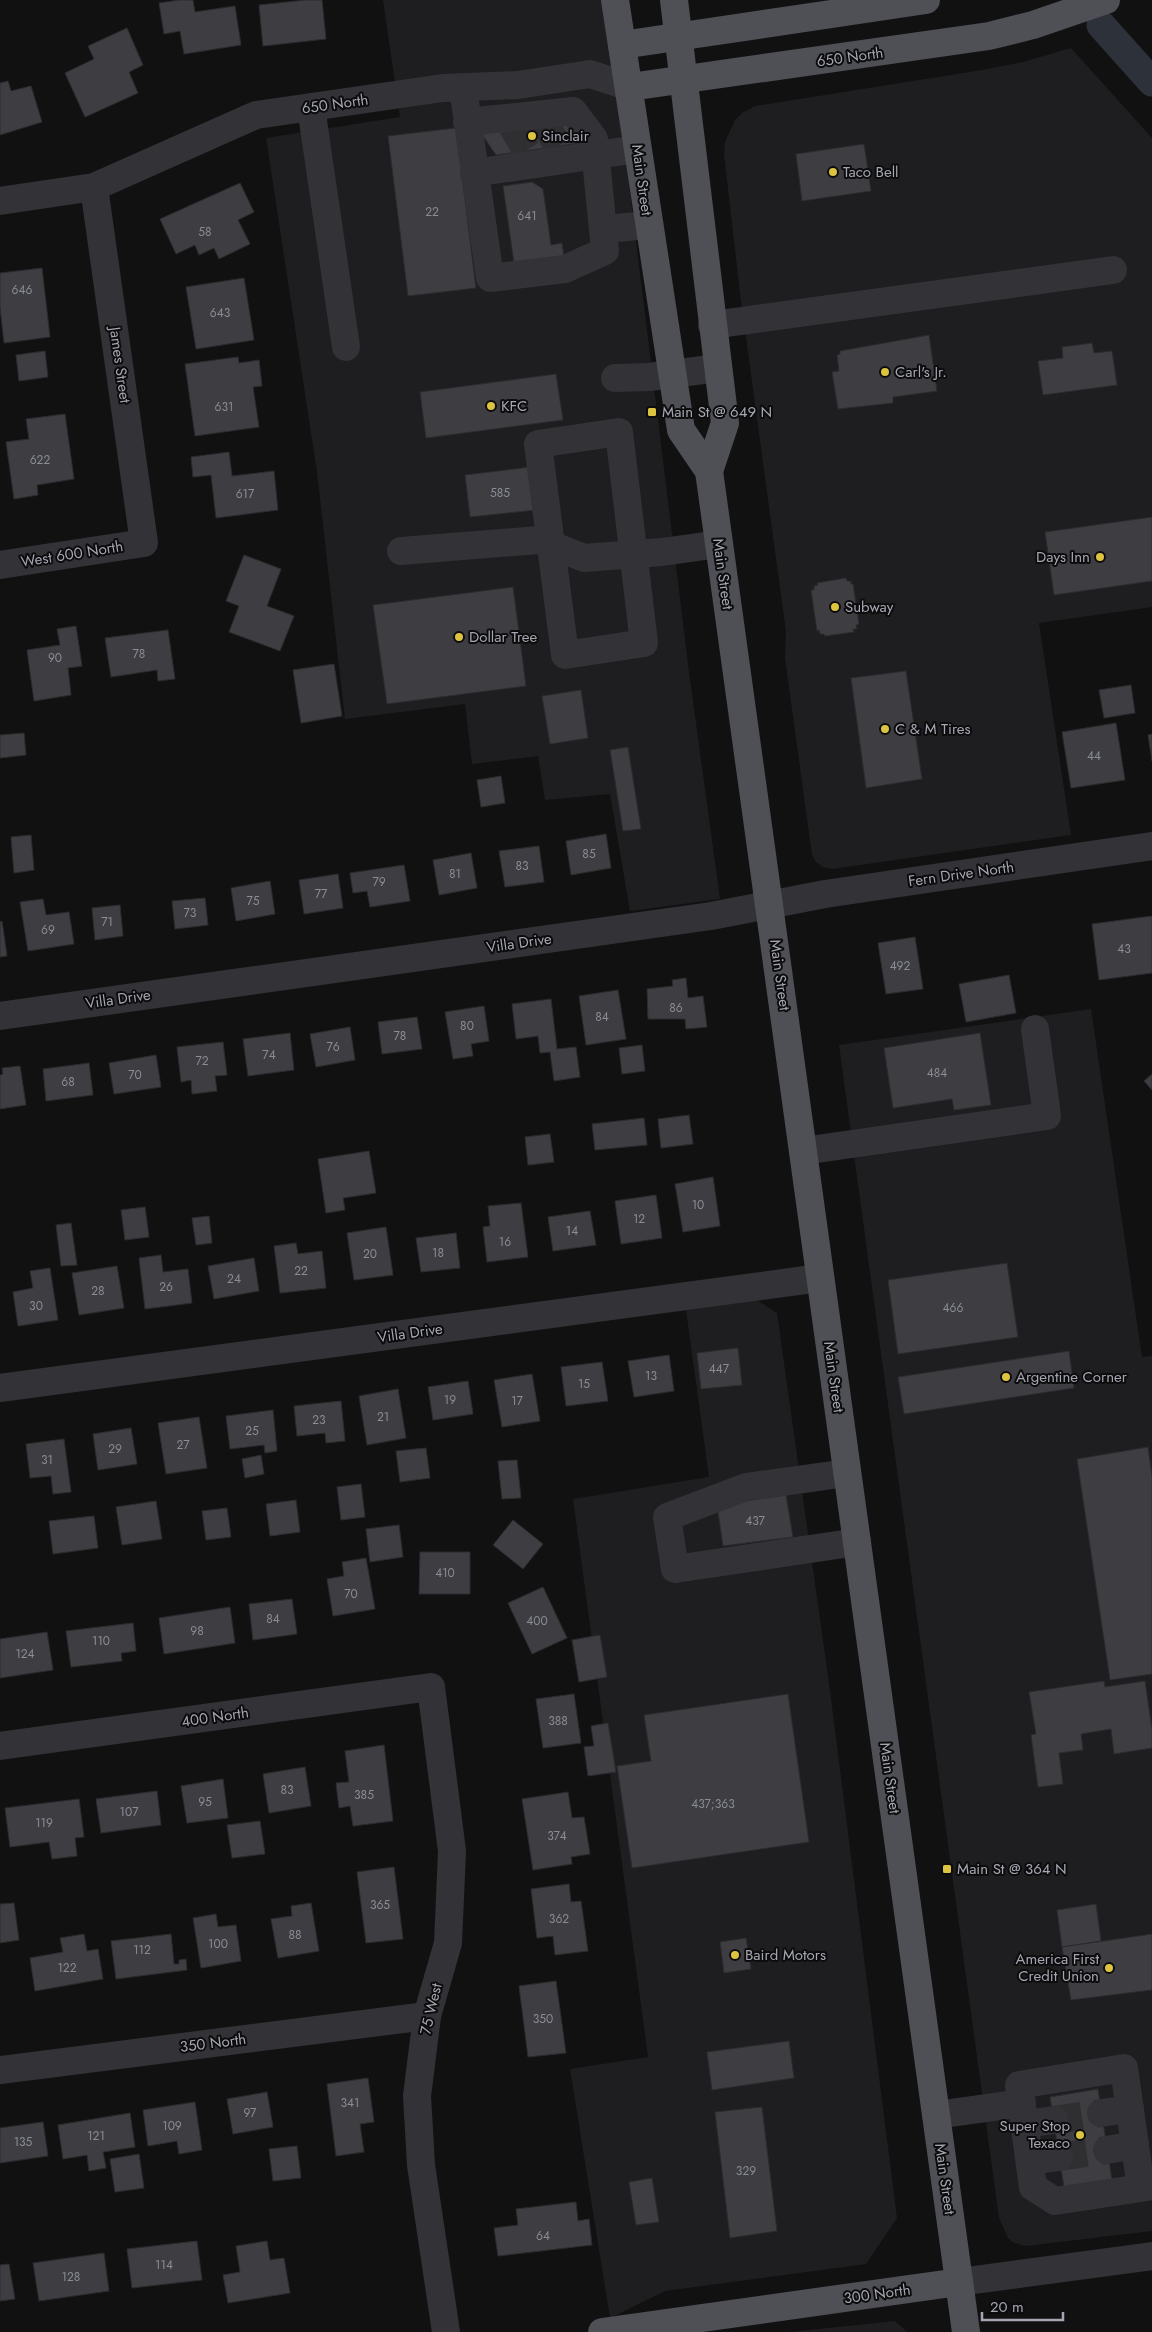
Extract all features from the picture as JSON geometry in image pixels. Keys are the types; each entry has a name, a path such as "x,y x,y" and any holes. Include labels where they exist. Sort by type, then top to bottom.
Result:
{"main road":[{"name":"Main Street","path":"615,0 630,87 637,149 681,430 709,471 966,2332"},
{"name":"Main Street","path":"674,0 712,325 726,423 709,471"},
{"path":"622,45 926,0"},
{"name":"650 North","path":"630,87 989,36 1033,25 1106,0"},
{"name":"300 North","path":"602,2332 959,2282"}],"street":[{"path":"590,74 622,45"},
{"name":"650 North","path":"0,201 94,187 256,114 443,88 518,85 590,74 630,87"},
{"path":"546,117 553,80"},
{"path":"463,88 467,122 474,173 490,278 565,269 605,251 594,139 573,111 509,122 467,122"},
{"path":"310,107 346,347"},
{"path":"474,173 530,158 562,153 595,156 637,149"},
{"name":"James Street","path":"94,187 144,543"},
{"path":"604,229 649,225"},
{"path":"712,325 1113,270"},
{"path":"615,378 672,374 718,368"},
{"path":"618,432 644,643 566,655 551,545 538,444 618,432"},
{"path":"401,551 539,540 584,558 662,552 719,544"},
{"name":"West 600 North","path":"0,565 144,543"},
{"name":"Fern Drive North","path":"770,904 825,894 1152,846"},
{"name":"Villa Drive","path":"0,1016 707,916 770,904"},
{"path":"804,1151 1046,1116 1035,1029"},
{"name":"Villa Drive","path":"0,1388 820,1278"},
{"path":"847,1473 746,1487 667,1517 676,1569 857,1542"},
{"name":"400 North","path":"0,1746 431,1687"},
{"name":"75 West","path":"431,1687 452,1851 448,1943 427,2016 417,2096 421,2165 446,2332"},
{"name":"350 North","path":"0,2070 427,2016"},
{"path":"1124,2068 1130,2109 1135,2145 1146,2187 1055,2201 1034,2187 1020,2085 1124,2068"},
{"path":"1101,2113 1130,2109"},
{"path":"936,2115 1023,2113 1054,2120"},
{"path":"1107,2150 1135,2145"},
{"path":"1030,2161 1059,2157"},
{"name":"300 North","path":"959,2282 1152,2256"}],"shaded area":[{"path":"383,0 602,0 629,184 689,672 720,899 630,911 610,794 545,800 538,756 472,764 465,704 345,719 317,472 266,138 400,117"},
{"path":"1071,48 1152,138 1152,607 1039,623 1071,835 832,869 823,867 816,862 812,855 785,658 786,632 740,293 724,154 725,142 735,120 742,113 755,106 982,70 1023,62"},
{"path":"1091,1009 1142,1357 1152,1356 1152,2231 1026,2246 1014,2243 1008,2238 999,2218 839,1045"},
{"path":"757,1300 777,1313 829,1683 897,2218 866,2264 665,2291 610,2318 570,2069 648,2057 573,1499 709,1477 686,1310"},
{"path":"895,2321 907,2332 790,2332"}],"building":[{"path":"193,0 195,12 235,6 241,45 184,54 180,31 164,34 159,3"},
{"path":"322,0 326,39 263,46 259,5"},
{"path":"127,28 143,65 129,72 138,93 85,117 65,73 94,59 88,46"},
{"path":"8,81 11,91 31,86 42,122 0,135 0,83"},
{"name":"Sinclair","path":"567,119 587,142 496,155 479,130"},
{"path":"456,128 476,288 408,296 388,136"},
{"name":"Taco Bell","path":"864,144 871,191 802,201 796,154"},
{"path":"532,182 543,189 551,245 562,243 565,263 515,270 503,186"},
{"path":"240,183 254,212 238,220 250,244 219,259 214,248 199,255 195,245 176,254 160,219"},
{"path":"42,268 50,337 4,343 0,307 0,273"},
{"path":"244,278 254,340 196,349 186,287"},
{"name":"Carl's Jr.","path":"929,335 937,391 893,397 893,403 838,409 832,372 839,371 837,355 840,354 840,351"},
{"path":"1092,343 1094,353 1112,351 1117,385 1043,395 1038,361 1063,358 1062,347"},
{"path":"45,351 48,377 19,381 16,355"},
{"path":"238,357 239,363 259,360 262,386 253,387 259,427 195,436 185,364"},
{"name":"KFC","path":"556,374 563,420 426,438 420,392"},
{"path":"65,414 74,479 37,485 38,495 14,499 6,442 29,439 26,419"},
{"path":"229,452 232,476 274,471 278,510 216,518 211,475 193,477 191,457"},
{"path":"531,467 536,510 470,517 465,475"},
{"name":"Days Inn","path":"1152,517 1152,581 1054,595 1045,532"},
{"path":"244,555 281,569 267,606 294,616 280,651 229,632 239,606 226,601"},
{"name":"Subway","path":"846,578 847,581 851,581 851,584 853,584 859,624 856,625 857,629 853,629 854,632 825,636 820,634 819,630 817,631 811,590 814,590 814,586 818,585 817,583"},
{"path":"513,587 526,686 387,704 373,605"},
{"path":"76,626 82,666 68,668 71,695 34,701 27,650 60,645 57,629"},
{"path":"168,630 175,679 158,681 157,670 111,677 105,638"},
{"path":"334,664 342,716 301,723 293,670"},
{"path":"906,671 922,779 866,788 851,678"},
{"path":"1131,685 1135,713 1104,718 1099,690"},
{"path":"581,690 588,738 550,744 542,696"},
{"path":"1116,723 1125,780 1071,788 1062,732"},
{"path":"24,733 26,755 0,758 0,735"},
{"path":"1152,734 1152,761 1148,735"},
{"path":"628,747 641,829 623,831 610,750"},
{"path":"501,776 505,803 481,807 477,780"},
{"path":"606,834 611,868 571,875 566,841"},
{"path":"31,835 34,870 14,873 11,837"},
{"path":"539,846 544,882 505,887 499,851"},
{"path":"471,853 477,888 439,895 433,860"},
{"path":"404,865 410,901 370,907 367,891 353,893 350,873"},
{"path":"338,874 343,908 304,914 299,880"},
{"path":"270,881 275,914 236,921 231,888"},
{"path":"205,898 208,925 175,929 172,901"},
{"path":"43,899 46,915 69,912 74,944 28,951 20,902"},
{"path":"120,905 123,936 95,940 92,908"},
{"path":"1152,916 1152,973 1099,980 1092,924"},
{"path":"2,921 7,956 0,957 0,922"},
{"path":"915,937 923,989 886,994 878,943"},
{"path":"1009,975 1016,1013 966,1022 959,984"},
{"path":"686,978 688,998 703,996 707,1027 686,1029 685,1019 648,1019 647,989 673,986 672,980"},
{"path":"618,990 626,1039 586,1045 579,996"},
{"path":"551,999 557,1049 576,1047 580,1077 554,1081 550,1052 540,1053 538,1036 516,1039 512,1004"},
{"path":"484,1006 489,1041 471,1044 473,1056 453,1059 445,1012"},
{"path":"417,1017 422,1049 382,1054 378,1022"},
{"path":"350,1027 355,1060 316,1067 310,1034"},
{"path":"290,1033 294,1070 248,1076 243,1039"},
{"path":"980,1033 991,1105 954,1110 952,1099 893,1108 884,1048"},
{"path":"223,1042 227,1075 215,1076 217,1091 192,1094 191,1080 181,1082 177,1047"},
{"path":"642,1045 645,1071 622,1074 619,1048"},
{"path":"156,1055 161,1087 114,1094 109,1063"},
{"path":"89,1063 93,1095 46,1101 43,1069"},
{"path":"20,1066 26,1105 0,1109 0,1075 3,1074 2,1068"},
{"path":"1152,1074 1152,1090 1144,1081"},
{"path":"689,1115 693,1144 661,1148 658,1119"},
{"path":"644,1118 647,1145 595,1150 592,1124"},
{"path":"550,1134 554,1162 528,1165 525,1137"},
{"path":"369,1151 376,1193 343,1198 345,1210 326,1213 318,1159"},
{"path":"713,1177 720,1226 683,1232 675,1184"},
{"path":"656,1195 662,1238 621,1244 615,1201"},
{"path":"521,1203 528,1257 487,1262 483,1227 490,1226 488,1206"},
{"path":"145,1207 149,1237 125,1240 121,1210"},
{"path":"590,1211 596,1245 553,1251 548,1217"},
{"path":"209,1216 212,1243 196,1245 192,1218"},
{"path":"71,1223 77,1265 61,1266 56,1225"},
{"path":"386,1227 393,1275 354,1280 347,1233"},
{"path":"456,1233 460,1268 421,1272 416,1238"},
{"path":"296,1243 298,1254 322,1251 326,1288 280,1293 274,1246"},
{"path":"161,1255 163,1272 188,1269 192,1303 145,1309 139,1258"},
{"path":"254,1258 259,1291 214,1299 208,1266"},
{"path":"1007,1263 1018,1337 898,1354 888,1280"},
{"path":"117,1266 124,1308 79,1315 72,1273"},
{"path":"50,1268 58,1320 18,1326 13,1292 33,1288 30,1271"},
{"path":"738,1348 742,1385 701,1389 697,1353"},
{"path":"1069,1351 1074,1388 904,1414 898,1377"},
{"path":"669,1355 674,1391 634,1397 628,1361"},
{"path":"602,1362 608,1401 566,1406 561,1367"},
{"path":"532,1374 540,1421 502,1427 494,1380"},
{"path":"468,1381 473,1414 433,1420 428,1387"},
{"path":"398,1389 406,1438 367,1445 359,1396"},
{"path":"341,1401 345,1441 326,1443 325,1433 297,1436 294,1406"},
{"path":"273,1410 277,1451 265,1453 264,1445 230,1449 226,1416"},
{"path":"199,1417 207,1468 166,1474 158,1423"},
{"path":"131,1428 137,1464 98,1470 93,1434"},
{"path":"64,1439 71,1492 53,1494 51,1476 30,1478 26,1444"},
{"path":"1148,1447 1152,1476 1152,1674 1110,1680 1077,1459"},
{"path":"426,1448 430,1478 400,1482 396,1451"},
{"path":"261,1455 264,1474 245,1478 242,1459"},
{"path":"517,1460 521,1498 502,1499 498,1461"},
{"path":"361,1484 365,1517 341,1520 337,1487"},
{"path":"786,1495 793,1537 723,1546 717,1505"},
{"path":"296,1500 300,1532 270,1536 266,1504"},
{"path":"156,1501 162,1539 122,1545 116,1507"},
{"path":"227,1508 231,1537 206,1540 202,1511"},
{"path":"94,1516 98,1548 53,1554 49,1521"},
{"path":"513,1520 543,1544 523,1569 493,1545"},
{"path":"399,1525 403,1557 370,1562 366,1529"},
{"path":"420,1552 470,1552 470,1594 419,1594"},
{"path":"366,1558 375,1609 333,1616 327,1579 344,1576 342,1562"},
{"path":"543,1587 567,1638 532,1654 508,1603"},
{"path":"292,1599 297,1634 253,1640 249,1604"},
{"path":"230,1607 235,1643 164,1654 159,1618"},
{"path":"133,1623 136,1651 121,1653 122,1661 71,1667 66,1631"},
{"path":"47,1632 53,1670 0,1678 0,1639"},
{"path":"600,1635 607,1677 579,1682 572,1640"},
{"path":"1104,1681 1105,1687 1145,1681 1152,1729 1152,1748 1114,1754 1111,1729 1081,1734 1083,1750 1059,1753 1063,1784 1038,1787 1031,1735 1036,1734 1029,1692"},
{"path":"574,1694 581,1743 543,1748 536,1699"},
{"path":"788,1694 809,1842 632,1868 617,1766 651,1761 644,1715"},
{"path":"608,1723 616,1772 588,1776 584,1747 594,1746 591,1726"},
{"path":"384,1745 393,1821 353,1826 350,1806 339,1808 336,1783 349,1782 345,1751"},
{"path":"305,1767 311,1806 269,1813 263,1774"},
{"path":"223,1779 228,1818 187,1823 181,1786"},
{"path":"157,1791 161,1825 101,1833 96,1799"},
{"path":"568,1792 572,1818 584,1817 590,1854 571,1857 572,1864 533,1870 522,1799"},
{"path":"79,1799 84,1837 75,1838 77,1856 52,1859 49,1842 10,1847 5,1808"},
{"path":"260,1821 265,1854 232,1858 227,1825"},
{"path":"394,1867 403,1939 366,1943 357,1872"},
{"path":"569,1884 571,1902 581,1901 588,1951 555,1955 553,1936 537,1938 531,1889"},
{"path":"14,1903 19,1940 0,1943 0,1904"},
{"path":"311,1903 319,1951 278,1958 271,1919 292,1916 291,1906"},
{"path":"1096,1904 1101,1941 1062,1947 1057,1910"},
{"path":"216,1914 218,1927 236,1925 241,1961 201,1968 193,1918"},
{"path":"84,1934 87,1951 98,1949 103,1979 35,1991 30,1958 63,1952 60,1938"},
{"path":"171,1934 174,1964 179,1964 179,1960 186,1959 187,1970 116,1979 111,1941"},
{"name":"America First Credit Union","path":"1152,1934 1152,1990 1071,2000 1062,1947"},
{"name":"Baird Motors","path":"746,1938 751,1969 724,1973 720,1942"},
{"path":"556,1981 566,2053 528,2057 519,1986"},
{"path":"789,2041 794,2078 712,2090 707,2052"},
{"path":"368,2078 374,2122 360,2124 364,2152 336,2156 327,2084"},
{"name":"Super Stop Texaco","path":"1098,2089 1113,2187 1065,2194 1050,2097"},
{"path":"267,2092 273,2127 233,2134 227,2099"},
{"path":"195,2102 202,2150 179,2154 177,2141 148,2146 143,2110"},
{"path":"762,2107 777,2231 730,2238 715,2112"},
{"path":"130,2113 135,2147 103,2152 106,2168 89,2171 87,2155 63,2159 58,2125"},
{"path":"43,2122 48,2156 0,2163 0,2128"},
{"path":"297,2146 301,2178 273,2181 269,2149"},
{"path":"139,2154 144,2188 115,2192 110,2159"},
{"path":"652,2178 659,2222 636,2225 629,2182"},
{"path":"576,2202 578,2221 589,2219 592,2245 498,2256 494,2228 518,2225 516,2209"},
{"path":"197,2241 202,2280 132,2288 127,2249"},
{"path":"267,2241 270,2260 284,2258 290,2293 228,2303 223,2275 240,2272 236,2246"},
{"path":"104,2253 109,2291 39,2301 33,2263"},
{"path":"9,2264 15,2299 0,2301 0,2265"}],"waterway":[{"path":"1101,25 1152,82"}],"tunnel":[{"path":"544,122 558,146"},
{"path":"512,126 526,150"},
{"path":"1054,2120 1101,2113"},
{"path":"1059,2157 1107,2150"}],"place":[{"name":"Sinclair","path":"532,136"},
{"name":"Taco Bell","path":"833,172"},
{"name":"Carl's Jr.","path":"885,372"},
{"name":"KFC","path":"491,406"},
{"name":"Main St @ 649 N","path":"652,412"},
{"name":"Days Inn","path":"1100,557"},
{"name":"Subway","path":"835,607"},
{"name":"Dollar Tree","path":"459,637"},
{"name":"C & M Tires","path":"885,729"},
{"name":"Argentine Corner","path":"1006,1377"},
{"name":"Main St @ 364 N","path":"947,1869"},
{"name":"Baird Motors","path":"735,1955"},
{"name":"America First Credit Union","path":"1109,1968"},
{"name":"Super Stop Texaco","path":"1080,2135"}]}
